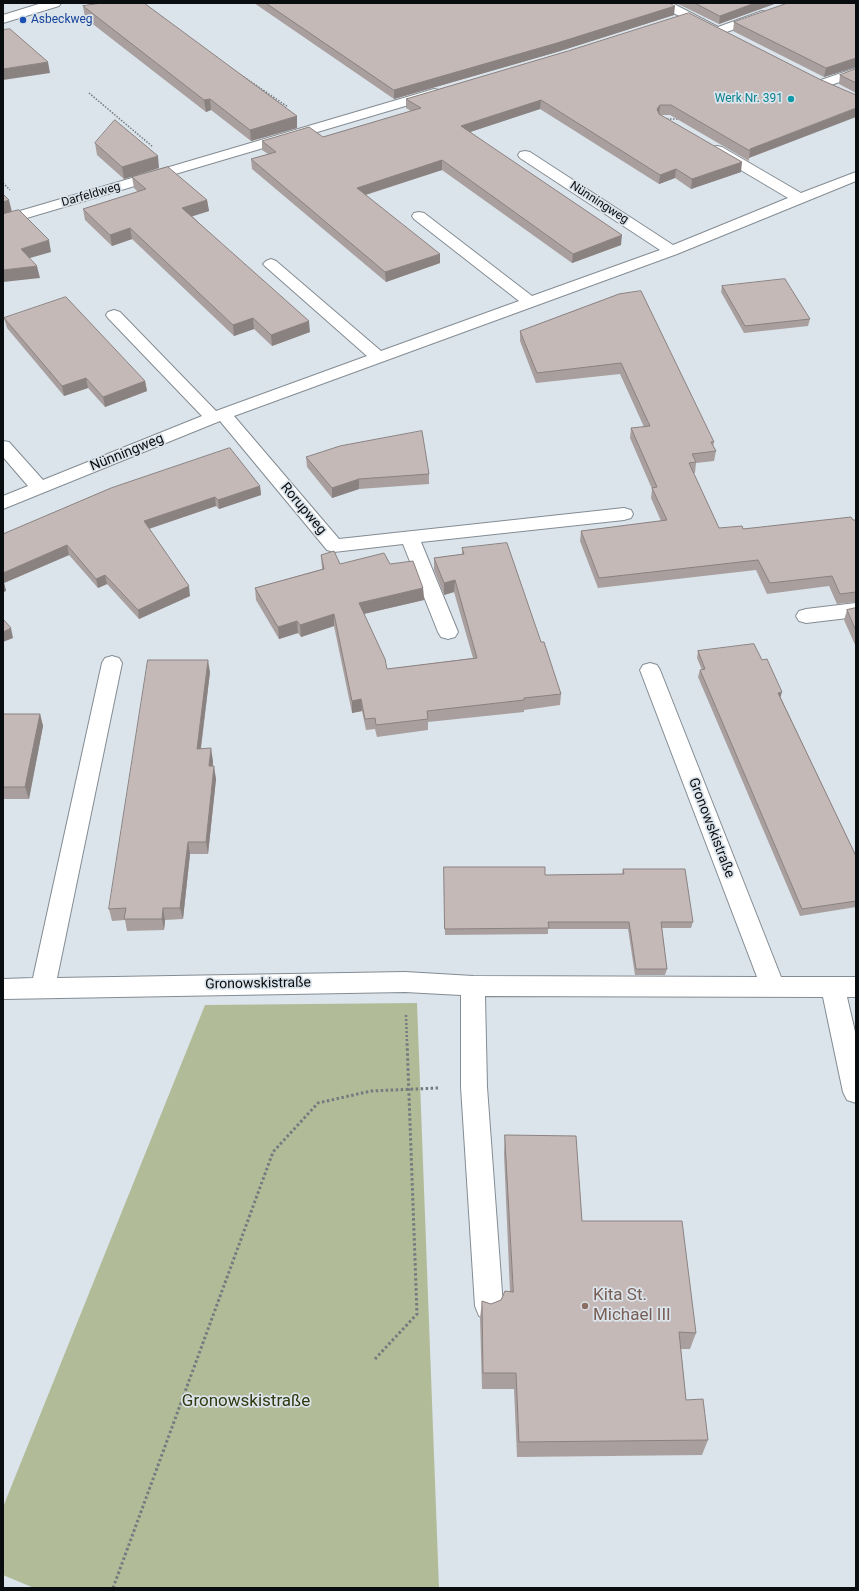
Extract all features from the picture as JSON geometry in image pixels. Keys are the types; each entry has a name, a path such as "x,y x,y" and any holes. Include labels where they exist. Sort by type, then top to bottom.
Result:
{"street":[{"path":"3,19 54,3"},
{"path":"663,3 732,38"},
{"path":"718,32 776,10"},
{"path":"673,21 688,16"},
{"path":"836,91 818,82 856,72"},
{"name":"Darfeldweg","path":"3,221 448,89"},
{"path":"664,119 800,199"},
{"name":"Nünningweg","path":"525,155 672,251"},
{"name":"Nünningweg","path":"3,503 218,416 672,251 856,176"},
{"path":"419,216 531,303"},
{"path":"271,264 379,358"},
{"path":"114,315 218,416"},
{"name":"Rorupweg","path":"218,416 334,546 624,514"},
{"path":"3,446 40,488"},
{"path":"410,538 448,632"},
{"path":"806,616 856,610"},
{"path":"44,988 112,663"},
{"name":"Gronowskistraße","path":"650,670 773,986"},
{"name":"Gronowskistraße","path":"3,989 405,982 473,986 845,987 856,1092"},
{"path":"473,986 474,1087 489,1306"}],"path":[{"path":"239,74 318,128"},
{"path":"90,93 179,169"},
{"path":"664,119 680,119"},
{"path":"375,1359 417,1314 405,982"},
{"path":"113,1588 273,1152 318,1103 371,1091 409,1088"}],"green space":[{"name":"Gronowskistraße","path":"417,1003 439,1588 34,1588 3,1575 3,1507 205,1005"}],"building":[{"path":"102,3 144,3 297,116 250,130 210,99 204,100 83,6"},
{"path":"266,3 669,3 675,6 557,43 394,90"},
{"path":"695,3 755,3 720,16"},
{"path":"788,3 856,3 856,58 826,68 734,22"},
{"path":"689,13 819,79 856,95 856,108 750,149 750,151 671,105 660,105 657,109 659,114 742,162 692,179 676,169 660,175 541,100 461,126 622,235 573,254 442,160 357,188 440,254 385,272 251,159 276,152 262,141 309,127 323,137 421,108 406,99"},
{"path":"10,29 48,62 3,69 3,30"},
{"path":"856,69 856,83 840,75"},
{"path":"115,120 158,156 122,167 95,143"},
{"path":"168,167 207,200 182,208 309,321 271,335 253,318 233,325 130,228 110,235 83,209 146,189 132,177"},
{"path":"3,194 9,200 3,202"},
{"path":"19,210 49,240 21,249 37,266 3,270 3,214"},
{"path":"785,279 810,319 745,326 722,286"},
{"path":"641,291 714,442 711,442 716,451 692,454 696,462 689,463 719,528 742,526 743,529 851,517 853,520 856,520 856,592 840,594 832,576 770,583 758,560 599,578 581,531 667,520 652,488 657,487 631,428 650,426 621,363 537,373 520,331 619,294"},
{"path":"66,297 145,381 103,397 86,378 62,386 4,318"},
{"path":"422,431 429,474 359,479 332,488 306,457 340,446"},
{"path":"230,448 260,486 218,500 215,497 144,521 189,586 138,610 105,575 96,579 67,545 3,573 3,534 111,488"},
{"path":"507,543 541,642 544,642 561,694 524,698 524,700 427,711 428,719 376,725 375,718 365,719 361,699 352,701 334,614 300,625 297,621 278,627 255,588 324,569 321,555 334,551 340,564 384,553 390,564 413,561 423,588 359,603 385,659 387,669 477,658 455,580 444,583 434,558 464,554 462,548"},
{"path":"856,608 856,631 847,610"},
{"path":"3,619 11,628 3,632"},
{"path":"754,644 762,660 767,659 782,692 778,693 856,856 856,901 802,909 700,670 705,669 698,651"},
{"path":"148,660 208,660 197,749 211,748 209,766 214,766 206,842 188,842 180,908 163,908 162,919 124,919 126,908 109,909"},
{"path":"3,714 40,714 25,787 3,787"},
{"path":"444,867 545,867 545,875 624,874 623,869 685,869 693,922 661,922 667,969 636,969 629,922 548,922 549,928 445,929"},
{"name":"Kita St. Michael III","path":"505,1135 576,1136 582,1221 682,1221 696,1333 679,1332 686,1400 703,1399 708,1440 519,1442 516,1373 483,1373 482,1301 491,1304 501,1300 505,1291 513,1292"}],"place":[{"name":"Asbeckweg","path":"23,20"},
{"name":"Werk Nr. 391","path":"791,99"},
{"name":"Kita St. Michael III","path":"585,1306"}]}
